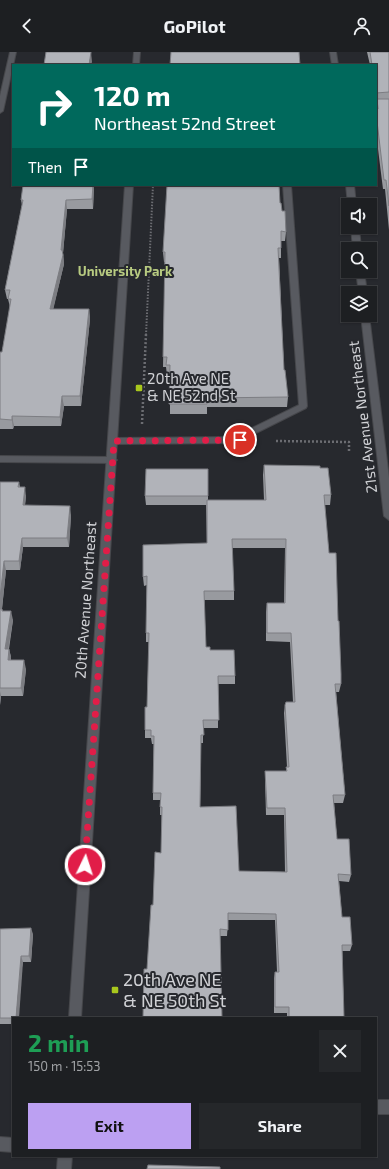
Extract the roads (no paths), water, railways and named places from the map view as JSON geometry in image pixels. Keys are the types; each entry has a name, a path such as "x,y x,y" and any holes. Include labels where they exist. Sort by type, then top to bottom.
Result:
{"street":[{"path":"0,111 13,52"},
{"path":"136,64 137,52"},
{"path":"333,52 335,64"},
{"name":"20th Avenue Northeast","path":"75,1017 130,186"},
{"path":"114,441 240,440 253,431 303,406 287,186"},
{"path":"350,186 351,198"},
{"name":"21st Avenue Northeast","path":"367,322 389,516"},
{"path":"0,459 112,460"},
{"path":"377,1107 389,1107"},
{"path":"0,1144 12,1145"},
{"path":"64,1169 65,1157"}],"place":[{"name":"20th Ave NE & NE 52nd St","path":"139,388"},
{"name":"20th Ave NE & NE 50th St","path":"115,990"}],"district":[{"name":"University Park","path":"125,271"}]}
